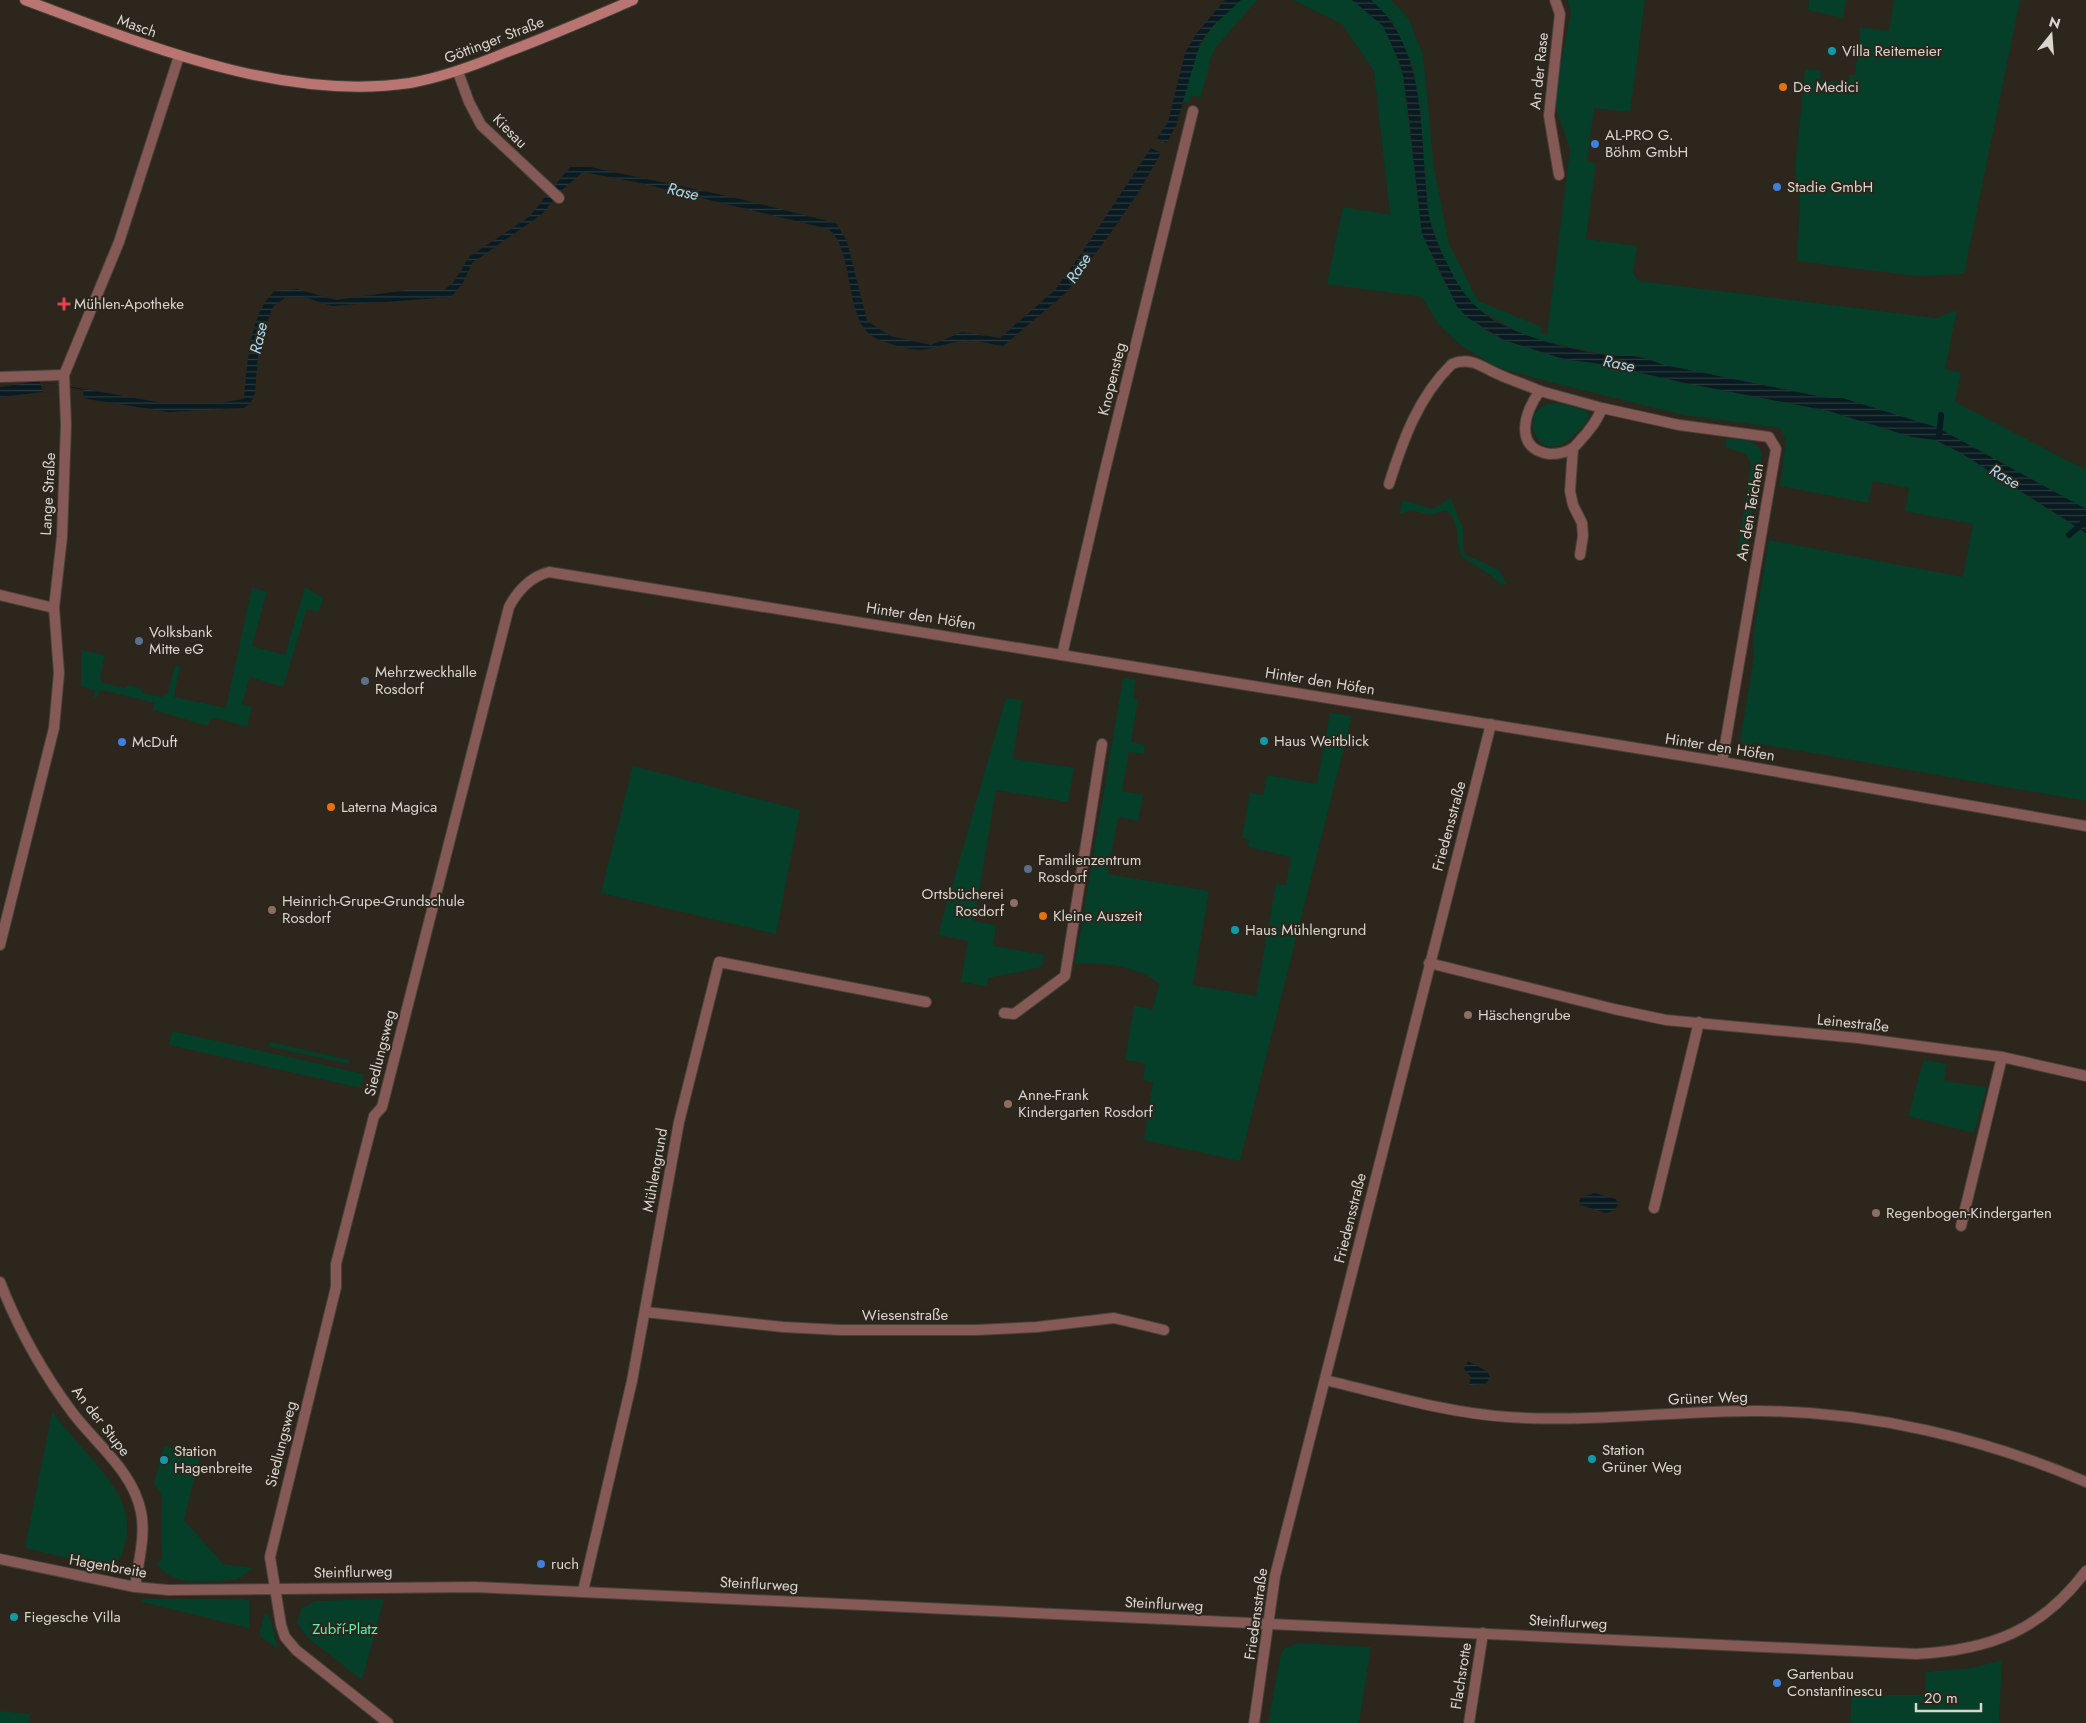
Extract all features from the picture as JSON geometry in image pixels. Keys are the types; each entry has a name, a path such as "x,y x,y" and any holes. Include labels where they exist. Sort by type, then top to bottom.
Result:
{"street":[{"name":"Masch","path":"25,0 179,56 212,64"},
{"name":"Göttinger Straße","path":"212,64 281,79 362,87 410,83 458,72 633,0"},
{"name":"An der Rase","path":"1555,0 1560,14 1549,116 1559,174"},
{"name":"Lange Straße","path":"0,945 54,728 59,673 54,608 62,537 66,425 64,386 119,242 179,56"},
{"name":"Kiesau","path":"458,72 469,102 481,125 559,198"},
{"name":"Knopensteg","path":"1062,655 1105,470 1193,111"},
{"name":"An den Teichen","path":"1389,484 1400,448 1421,403 1443,373 1452,364 1458,362 1477,363 1498,374 1540,391 1602,408 1679,425 1769,436 1776,449 1722,762"},
{"path":"0,377 64,386"},
{"path":"1540,391 1534,399 1524,426 1528,441 1533,447 1548,453 1566,452 1573,448 1598,418 1602,408"},
{"path":"1573,448 1570,491 1573,505 1582,523 1583,536 1580,555"},
{"name":"Hinter den Höfen","path":"549,572 1722,762 2086,826"},
{"name":"Siedlungsweg","path":"388,1723 296,1650 285,1637 270,1556 336,1287 336,1264 374,1116 382,1106 509,607 515,594 527,582 538,575 549,572"},
{"path":"0,595 54,608"},
{"name":"Friedensstraße","path":"1254,1723 1275,1576 1491,724"},
{"path":"1004,1013 1014,1014 1065,976 1102,744"},
{"name":"Mühlengrund","path":"583,1591 632,1381 679,1122 719,962 926,1002"},
{"name":"Leinestraße","path":"1429,963 1666,1020 1858,1038 2002,1057 2086,1076"},
{"path":"1654,1208 1700,1022"},
{"path":"1961,1226 2002,1057"},
{"name":"An der Stupe","path":"0,1282 42,1366 73,1413 125,1475 133,1488 143,1525 135,1587"},
{"name":"Wiesenstraße","path":"645,1312 783,1327 840,1330 976,1330 1037,1327 1114,1318 1164,1330"},
{"name":"Grüner Weg","path":"1325,1380 1454,1411 1510,1418 1760,1411 1859,1418 1946,1435 2000,1450 2050,1466 2086,1482"},
{"name":"Hagenbreite","path":"0,1559 135,1587 212,1589"},
{"name":"Steinflurweg","path":"212,1589 466,1586 1876,1652 1945,1652 1972,1648 2016,1633 2039,1619 2059,1602 2086,1571"},
{"name":"Flachsrotte","path":"1469,1723 1483,1633"}],"green space":[{"path":"1241,0 1257,0 1216,47 1211,57 1201,97 1191,96 1189,103 1183,101 1191,70 1201,45 1216,22"},
{"path":"1293,0 1352,0 1383,26 1403,75 1422,234 1445,283 1486,331 1504,340 1564,359 1602,364 1685,383 1829,411 1912,437 1935,440 1961,453 2086,533 2086,801 1755,743 1746,748 1740,741 1754,657 1753,637 1769,540 1963,577 1973,524 1905,511 1909,488 1873,481 1868,503 1780,486 1786,440 1780,428 1684,415 1497,367 1462,346 1439,325 1422,297 1327,284 1343,207 1390,215 1374,71 1342,24"},
{"path":"1371,0 1391,0 1408,18 1423,55 1434,168 1449,244 1478,301 1542,327 1541,333 1547,335 1570,149 1554,102 1571,11 1567,0 1645,0 1630,112 1594,108 1587,162 1596,163 1586,239 1637,246 1633,273 1639,281 1936,318 1957,310 1945,369 1961,373 1955,402 2086,470 2086,509 1936,427 1842,398 1827,398 1664,365 1638,356 1612,356 1538,340 1519,333 1477,308 1459,288 1443,257 1428,214 1420,109 1413,67 1393,23"},
{"path":"1809,0 1846,0 1843,18 1808,10"},
{"path":"1894,0 2020,0 1964,274 1916,276 1797,261 1800,199 1795,169 1805,69 1821,71 1820,80 1848,83 1849,75 1855,75 1860,34 1859,27 1889,31"},
{"path":"1559,403 1585,410 1589,415 1585,424 1573,436 1560,445 1549,446 1540,442 1535,433 1533,423 1536,413 1544,406"},
{"path":"1726,439 1742,440 1757,445 1762,454 1745,556 1737,555 1751,464 1746,454 1725,447"},
{"path":"1451,498 1463,529 1464,554 1499,570 1507,584 1501,585 1488,573 1462,557 1454,521 1446,511 1429,515 1411,510 1401,514 1399,512 1403,500 1433,509"},
{"path":"252,587 267,592 252,646 285,655 305,587 323,598 319,612 307,609 283,687 250,677 242,704 252,707 247,727 216,718 210,720 208,726 153,710 155,703 101,690 93,701 95,691 81,686 81,650 105,655 100,678 104,683 124,688 129,685 139,688 143,693 161,697 168,693 175,665 180,666 174,697 226,708"},
{"path":"1123,678 1136,680 1133,698 1138,699 1131,742 1145,745 1144,754 1129,752 1122,791 1143,795 1138,821 1118,817 1108,874 1209,891 1193,985 1256,996 1276,884 1286,885 1291,857 1248,847 1249,840 1242,838 1250,793 1263,795 1267,775 1317,784 1330,713 1352,716 1240,1161 1144,1140 1153,1082 1143,1080 1145,1063 1125,1060 1134,1006 1153,1009 1159,983 1150,977 1119,966 1075,964"},
{"path":"1006,698 1022,700 1013,759 1074,768 1068,802 996,790 974,921 996,925 993,946 1044,955 1042,967 988,978 987,986 961,982 968,941 938,935"},
{"path":"633,766 800,810 776,934 601,893"},
{"path":"172,1031 364,1074 361,1088 169,1045"},
{"path":"270,1042 350,1060 349,1064 269,1047"},
{"path":"1924,1060 1947,1064 1944,1081 1987,1087 1974,1133 1908,1116"},
{"path":"52,1412 108,1479 121,1499 125,1510 127,1534 121,1555 112,1565 104,1567 25,1548"},
{"path":"164,1446 200,1456 184,1520 223,1564 253,1568 237,1580 181,1580 162,1571 156,1562 162,1560 161,1494 154,1483"},
{"path":"143,1599 243,1599 249,1601 249,1628 142,1602"},
{"name":"Zubří-Platz","path":"384,1599 362,1680 307,1637 297,1623 301,1609 315,1601"},
{"path":"265,1612 270,1620 279,1650 259,1635"},
{"path":"1299,1643 1371,1647 1359,1723 1268,1723 1281,1654 1285,1648"},
{"path":"2002,1660 1999,1723 1850,1723 1852,1695 1925,1695 1926,1672 1972,1668"},
{"path":"0,1711 30,1714 29,1723 0,1723"}],"water":[{"name":"Rase","path":"1225,0 1241,0 1213,26 1200,43 1176,126 1140,190 1066,293 1003,346 969,341 916,349 894,345 878,339 869,334 861,324 856,311 842,249 836,237 828,229 636,182 583,172 563,189 541,215 472,263 463,283 451,297 332,306 304,297 286,297 273,307 259,342 255,393 251,402 244,408 169,412 43,392 0,397 0,387 39,381 163,403 218,403 244,399 248,357 255,326 266,300 275,291 297,289 336,300 407,290 444,290 453,283 469,257 529,217 570,167 590,167 732,197 836,223 847,241 867,321 890,336 931,345 962,332 1000,338 1055,290 1081,254 1168,122 1185,53 1196,34"},
{"name":"Rase","path":"1352,0 1371,0 1388,18 1401,39 1410,62 1416,86 1420,111 1428,209 1433,230 1443,256 1458,284 1473,304 1486,315 1520,333 1583,351 1612,356 1632,356 1664,365 1827,398 1842,398 1936,427 2086,509 2086,533 1961,453 1935,440 1912,437 1829,411 1685,383 1602,364 1564,359 1504,340 1468,318 1457,306 1422,234 1409,118 1403,75 1399,61 1383,26"},
{"path":"1595,1193 1616,1199 1618,1204 1615,1210 1606,1213 1578,1204 1581,1197"},
{"path":"1468,1361 1488,1372 1490,1378 1485,1384 1469,1385 1471,1377 1464,1369"}],"pier":[{"path":"1155,137 1169,144 1164,154 1148,147"},
{"path":"39,381 83,390 84,400 43,392"}],"waterway":[{"path":"1939,436 1941,415"},
{"path":"2069,535 2083,523"}],"place":[{"name":"Villa Reitemeier","path":"1832,51"},
{"name":"De Medici","path":"1783,87"},
{"name":"AL-PRO G. Böhm GmbH","path":"1595,144"},
{"name":"Stadie GmbH","path":"1777,187"},
{"name":"Mühlen-Apotheke","path":"64,304"},
{"name":"Volksbank Mitte eG","path":"139,641"},
{"name":"Mehrzweckhalle Rosdorf","path":"365,681"},
{"name":"Haus Weitblick","path":"1264,741"},
{"name":"McDuft","path":"122,742"},
{"name":"Laterna Magica","path":"331,807"},
{"name":"Familienzentrum Rosdorf","path":"1028,869"},
{"name":"Ortsbücherei Rosdorf","path":"1014,903"},
{"name":"Heinrich-Grupe-Grundschule Rosdorf","path":"272,910"},
{"name":"Kleine Auszeit","path":"1043,916"},
{"name":"Haus Mühlengrund","path":"1235,930"},
{"name":"Häschengrube","path":"1468,1015"},
{"name":"Anne-Frank Kindergarten Rosdorf","path":"1008,1104"},
{"name":"Regenbogen-Kindergarten","path":"1876,1213"},
{"name":"Station Grüner Weg","path":"1592,1459"},
{"name":"Station Hagenbreite","path":"164,1460"},
{"name":"ruch","path":"541,1564"},
{"name":"Fiegesche Villa","path":"14,1617"},
{"name":"Gartenbau Constantinescu","path":"1777,1683"}]}
